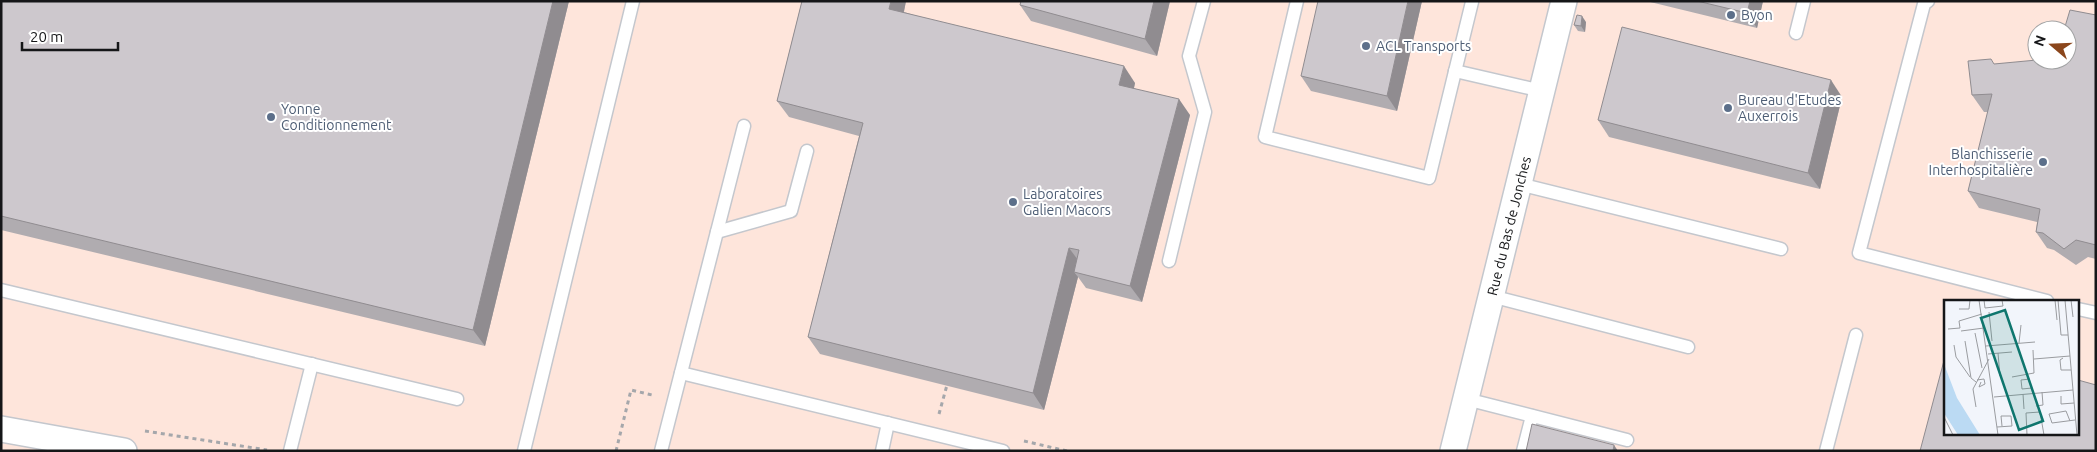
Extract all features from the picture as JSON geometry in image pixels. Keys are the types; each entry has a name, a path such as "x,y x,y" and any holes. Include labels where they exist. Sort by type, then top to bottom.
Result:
{"street":[{"name":"Rue du Bas de Jonches","path":"1453,451 1564,1"},
{"path":"1,429 124,451"}],"lane":[{"path":"524,451 633,1"},
{"path":"1170,261 1205,112 1189,56 1204,1"},
{"path":"1297,1 1265,137 1429,178 1472,2"},
{"path":"1796,32 1804,1"},
{"path":"1928,1 1924,4 1859,253 2044,300"},
{"path":"1455,71 1542,91"},
{"path":"661,451 744,126"},
{"path":"717,232 792,211 807,151"},
{"path":"1519,184 1781,248"},
{"path":"1,290 457,399"},
{"path":"1491,296 1688,347"},
{"path":"2080,309 2096,313"},
{"path":"1826,451 1856,335"},
{"path":"290,451 312,364"},
{"path":"681,373 1003,451"},
{"path":"1466,399 1627,440"},
{"path":"1523,451 1532,416"},
{"path":"882,451 888,423"}],"path":[{"path":"933,434 947,385"},
{"path":"616,451 631,390 655,396"}],"shaded area":[{"path":"1,1 2096,1 2096,451 1,451"}],"building":[{"name":"Yonne Conditionnement","path":"1,1 553,1 473,330 1,216"},
{"name":"Laboratoires Galien Macors","path":"802,1 891,1 889,9 1124,66 1119,85 1179,99 1130,286 1074,272 1079,250 1069,248 1033,393 808,337 863,123 777,101"},
{"path":"1021,1 1154,1 1145,39 1020,5"},
{"name":"ACL Transports","path":"1318,1 1408,1 1387,96 1301,76"},
{"path":"1697,1 1750,1 1747,13"},
{"name":"Blanchisserie Interhospitalière","path":"2070,10 2096,15 2096,245 2076,240 2064,249 2043,233 2036,232 2040,209 1968,191 1992,94 1972,95 1968,61 1991,59 1994,64 2027,61 2027,70 2077,70 2077,20 2067,20"},
{"path":"1577,15 1582,16 1581,26 1574,25"},
{"name":"Bureau d'Etudes Auxerrois","path":"1622,27 1831,80 1808,173 1598,120"},
{"path":"1944,361 1944,434 2080,434 2080,381 2096,385 2096,451 1920,451"},
{"path":"1532,424 1614,445 1613,451 1526,451"}],"place":[{"name":"Byon","path":"1731,15"},
{"name":"ACL Transports","path":"1366,46"},
{"name":"Bureau d'Etudes Auxerrois","path":"1728,108"},
{"name":"Yonne Conditionnement","path":"271,117"},
{"name":"Blanchisserie Interhospitalière","path":"2043,162"},
{"name":"Laboratoires Galien Macors","path":"1013,202"}]}
